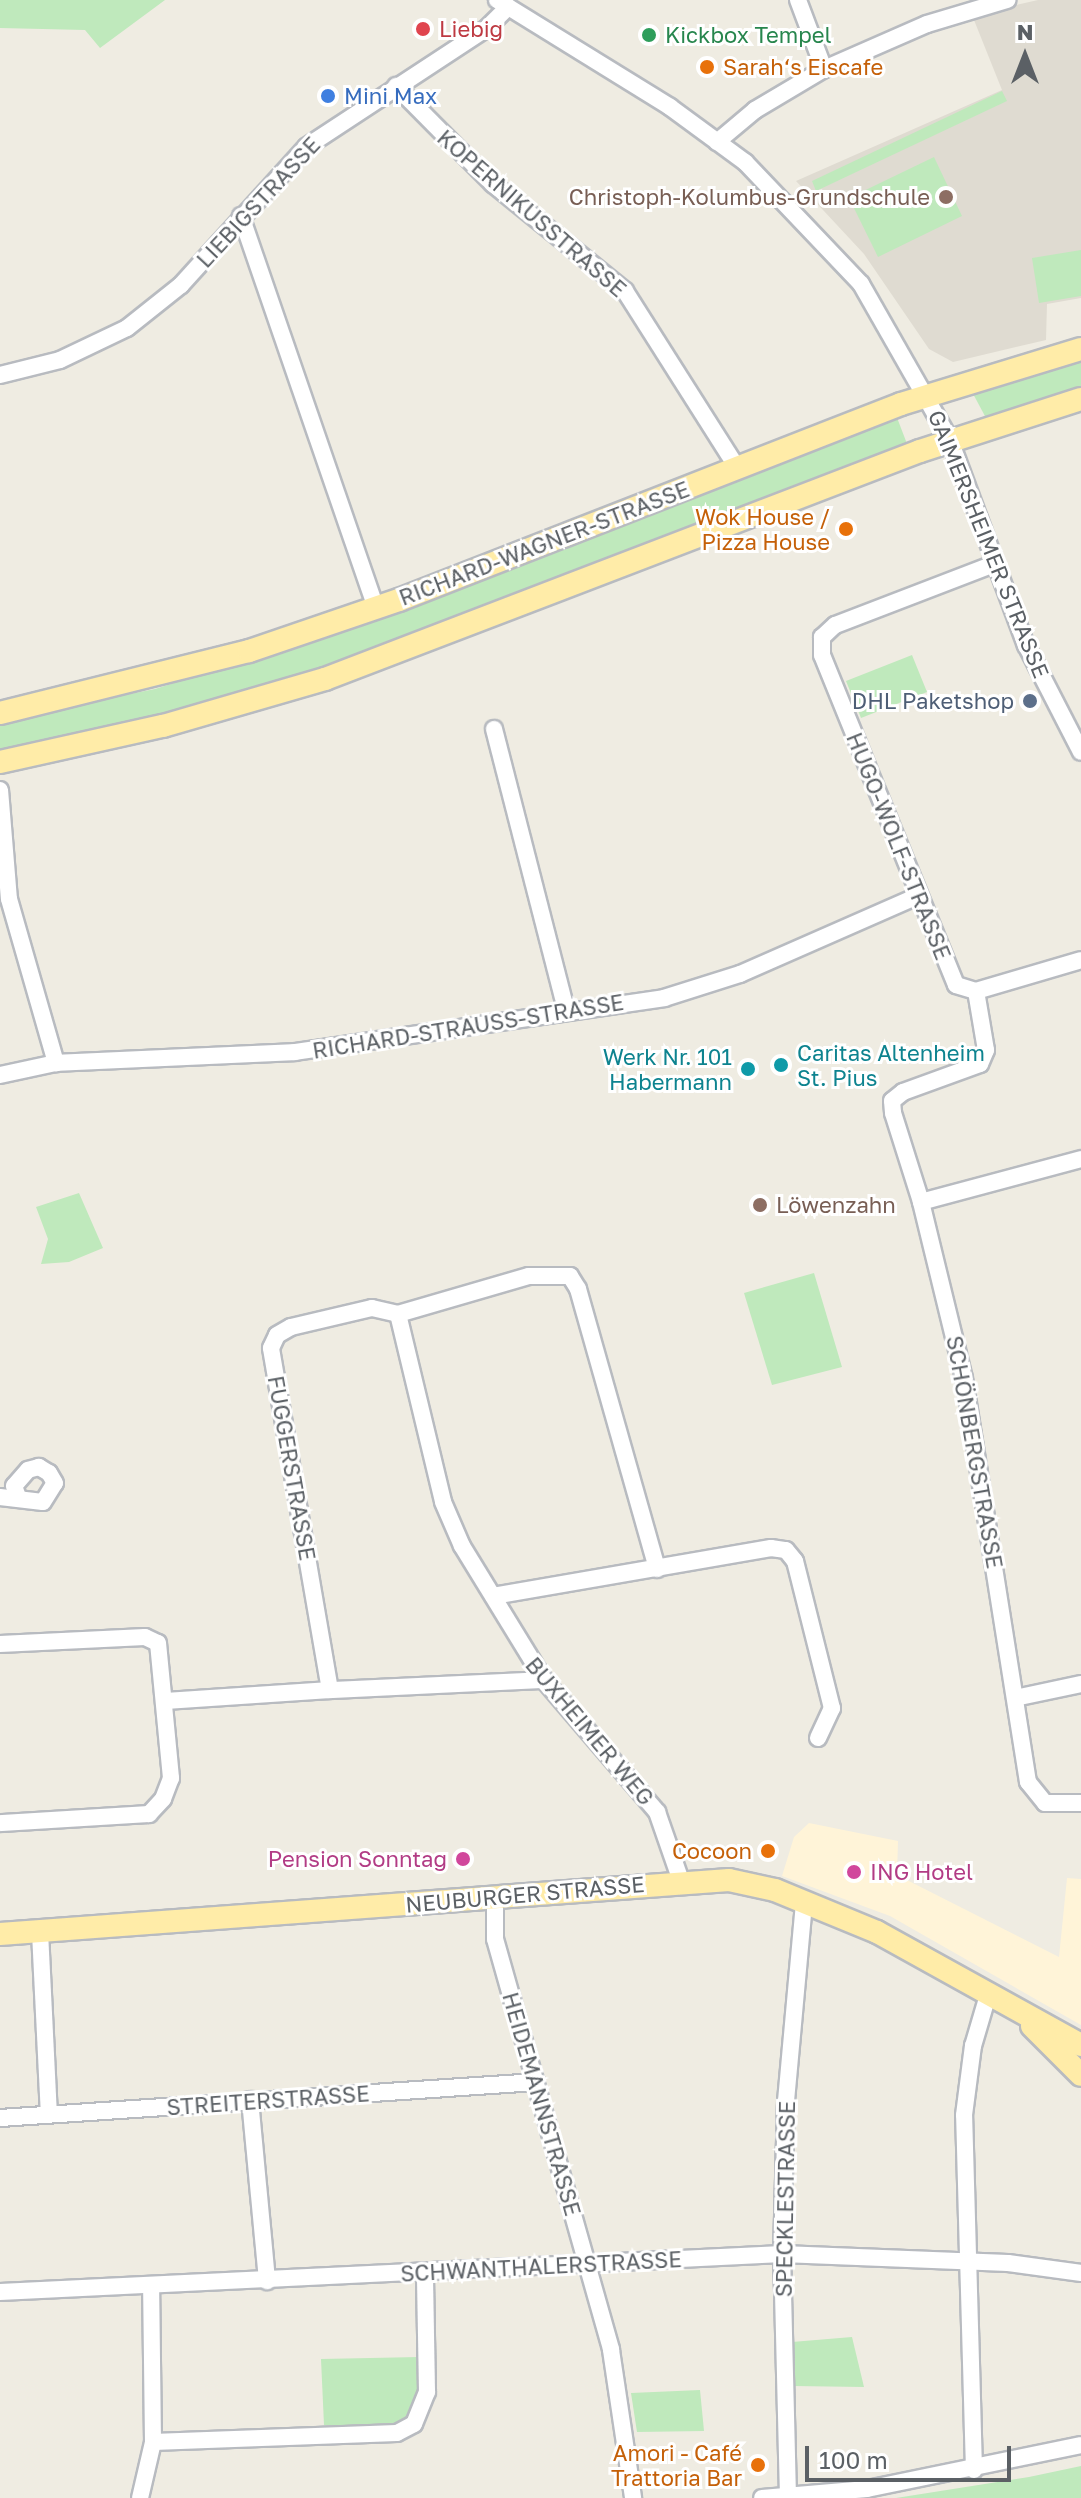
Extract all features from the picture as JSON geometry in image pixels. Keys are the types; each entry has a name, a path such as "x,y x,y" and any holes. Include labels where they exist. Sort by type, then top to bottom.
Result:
{"main road":[{"name":"RICHARD-WAGNER-STRASSE","path":"0,713 148,680 376,607 928,395 1081,349"},
{"path":"0,762 163,726 325,679 950,440 1081,399"},
{"name":"NEUBURGER STRASSE","path":"0,1934 681,1881 758,1885 877,1932 1019,2014 1081,2045"},
{"name":"NEUBURGER STRASSE","path":"1019,2014 1081,2075"}],"street":[{"path":"798,0 824,69"},
{"path":"717,142 755,110 824,69 927,24 1007,0"},
{"name":"LIEBIGSTRASSE","path":"0,375 60,360 127,328 181,285 306,147 487,28 502,4"},
{"name":"GAIMERSHEIMER STRASSE","path":"502,4 670,107 717,142 801,218 861,284 928,395 950,440 1026,645 1081,752"},
{"name":"KOPERNIKUSSTRASSE","path":"396,86 493,184 625,291 738,469"},
{"path":"241,216 376,607"},
{"name":"HUGO-WOLF-STRASSE","path":"976,991 956,985 822,655 822,637 835,625 994,564"},
{"path":"494,729 566,1010"},
{"path":"0,790 9,899 56,1063"},
{"name":"RICHARD-STRAUSS-STRASSE","path":"0,1075 56,1063 295,1052 700,989 918,896"},
{"path":"976,991 1081,960"},
{"name":"SCHÖNBERGSTRASSE","path":"976,991 986,1050 980,1064 903,1092 892,1101 921,1202 964,1378 1028,1782 1045,1803 1081,1803"},
{"path":"921,1202 1081,1159"},
{"name":"FUGGERSTRASSE","path":"330,1690 271,1348 277,1335 291,1327 372,1308 398,1314 529,1276 570,1276 578,1289 657,1569"},
{"name":"BUXHEIMER WEG","path":"398,1314 443,1502 462,1546 544,1680 657,1812 681,1881"},
{"path":"0,1497 18,1497"},
{"path":"493,1596 771,1548 786,1550 795,1561 832,1708 818,1738"},
{"path":"0,1644 145,1637 158,1643 163,1653 171,1778 163,1799 149,1814 0,1823"},
{"path":"166,1701 544,1680"},
{"path":"1015,1698 1081,1684"},
{"name":"HEIDEMANNSTRASSE","path":"495,1897 495,1939 611,2350 633,2498"},
{"name":"SPECKLESTRASSE","path":"788,2497 782,2254 786,2101 804,1902"},
{"path":"40,1932 49,2114"},
{"path":"974,2470 964,2115 973,2046 988,1995"},
{"name":"STREITERSTRASSE","path":"0,2118 536,2082"},
{"path":"250,2100 267,2281"},
{"name":"SCHWANTHALERSTRASSE","path":"0,2292 267,2281 587,2261 782,2254 967,2260 1081,2273"},
{"path":"153,2442 397,2433 414,2424 427,2392 425,2272"},
{"path":"140,2498 153,2442 151,2287"},
{"path":"762,2498 788,2497 974,2470 1081,2445"}],"shaded area":[{"name":"Christoph-Kolumbus-Grundschule","path":"1038,0 1081,0 1081,298 1047,304 1046,340 953,362 929,349 864,254 796,181 1002,90 972,15"},
{"path":"809,1823 898,1841 897,1875 1059,1957 1067,1878 1081,1879 1081,2025 890,1916 782,1876 794,1837"}],"green space":[{"path":"0,0 165,0 100,48 85,30 0,28"},
{"path":"1002,91 1007,101 816,191 812,181"},
{"path":"934,157 962,216 878,257 849,198"},
{"path":"1081,250 1081,296 1039,303 1032,258"},
{"path":"1081,357 1081,390 986,418 971,390"},
{"path":"896,415 909,449 362,661 218,707 0,755 0,720 155,689 313,639"},
{"path":"912,655 927,692 861,718 846,681"},
{"path":"79,1193 103,1248 69,1262 41,1264 48,1239 36,1207"},
{"path":"814,1273 842,1367 772,1385 744,1293"},
{"path":"852,2337 864,2387 793,2386 792,2342"},
{"path":"419,2357 420,2390 411,2419 396,2425 324,2425 321,2359"},
{"path":"700,2390 704,2431 637,2432 631,2393"},
{"path":"1081,2466 1081,2498 896,2498 1029,2477"}],"place":[{"name":"Liebig","path":"423,29"},
{"name":"Kickbox Tempel","path":"649,35"},
{"name":"Sarah‘s Eiscafe","path":"707,67"},
{"name":"Mini Max","path":"328,96"},
{"name":"Christoph-Kolumbus-Grundschule","path":"946,197"},
{"name":"Wok House / Pizza House","path":"846,529"},
{"name":"DHL Paketshop","path":"1030,701"},
{"name":"Caritas Altenheim St. Pius","path":"781,1065"},
{"name":"Werk Nr. 101 Habermann","path":"748,1069"},
{"name":"Löwenzahn","path":"760,1205"},
{"name":"Cocoon","path":"768,1851"},
{"name":"Pension Sonntag","path":"463,1859"},
{"name":"ING Hotel","path":"854,1872"},
{"name":"Amori - Café Trattoria Bar","path":"758,2465"}]}
